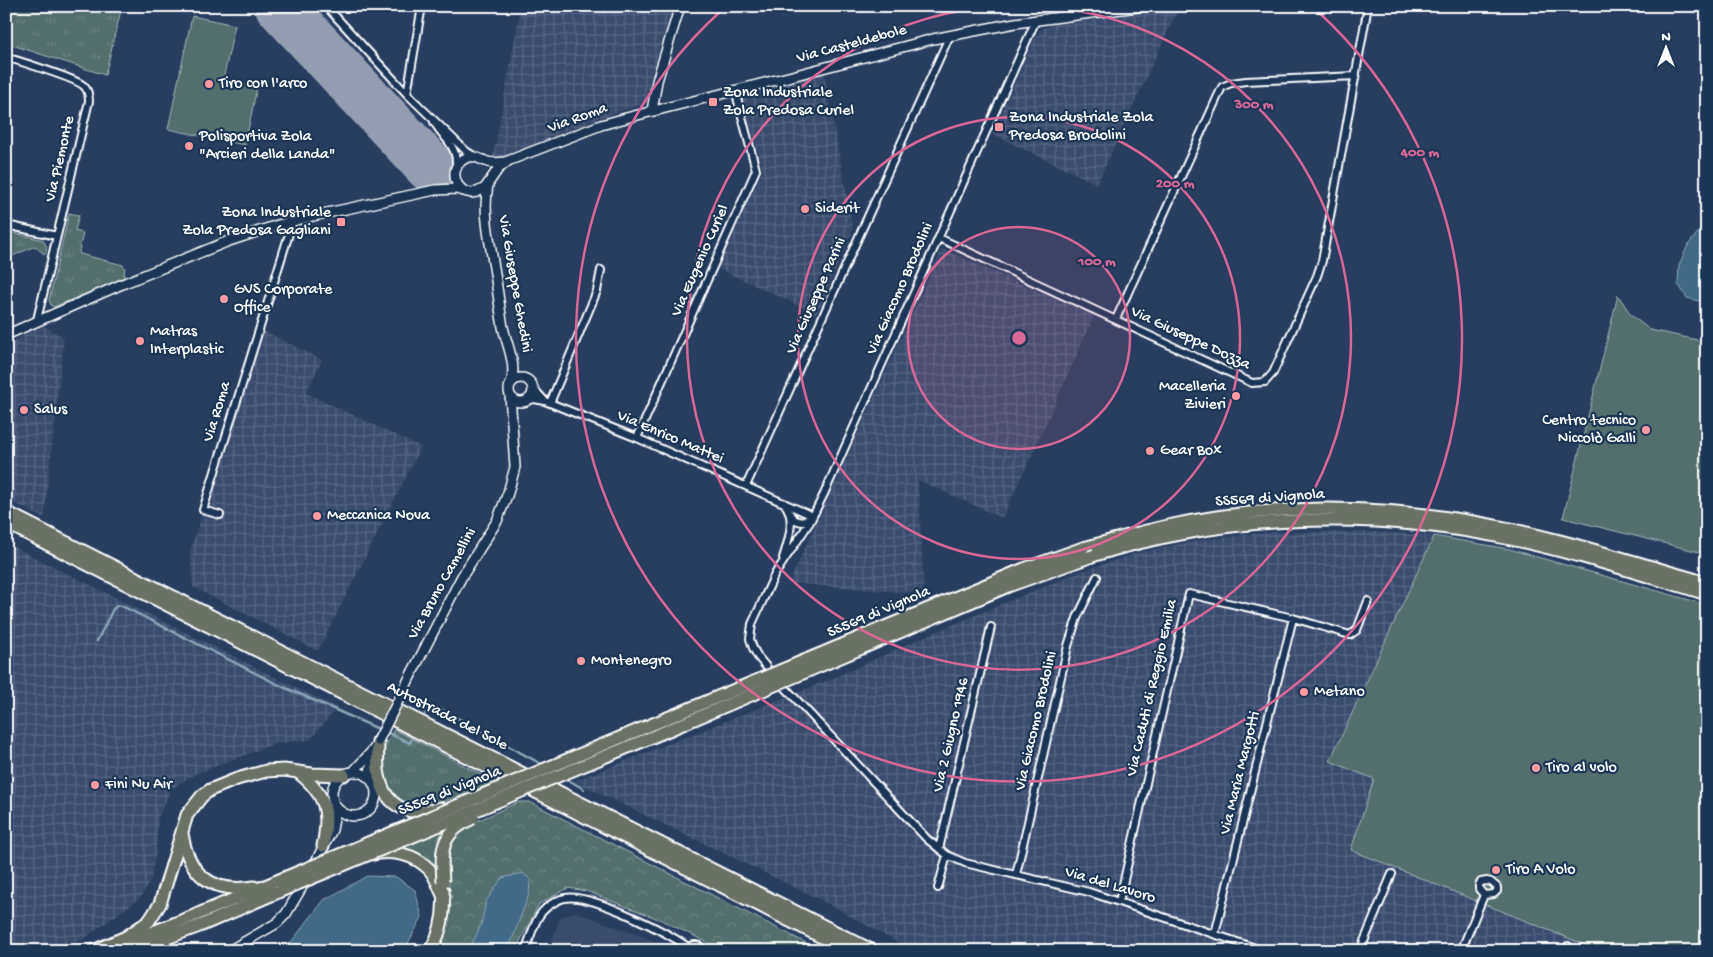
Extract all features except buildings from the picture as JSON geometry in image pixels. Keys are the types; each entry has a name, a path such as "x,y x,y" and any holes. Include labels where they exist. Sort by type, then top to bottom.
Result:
{"highway":[{"name":"SS569 di Vignola","path":"100,951 274,886 1024,569 1083,548 1168,526 1228,516 1310,510 1367,510 1444,517 1510,529 1707,583"},
{"name":"Autostrada del Sole","path":"6,512 874,951"},
{"name":"SS569 di Vignola","path":"132,951 202,925 274,886 357,859 1008,586 1095,555 1175,535 1230,526 1310,520 1391,522 1460,530 1508,539 1573,555 1707,594"},
{"name":"Autostrada del Sole","path":"6,523 849,951"},
{"path":"376,745 381,783 386,795 402,809 413,812 427,812 469,802"},
{"path":"93,951 126,937 149,920 160,904 187,815 193,805 210,790 237,779 266,771 284,770 299,773 348,774"},
{"path":"432,948 444,917 443,847 453,829 568,772"},
{"path":"299,773 318,791 323,800 327,822 323,846"},
{"path":"182,830 184,846 189,858 199,873 211,883 227,888 274,886"},
{"path":"357,859 385,852 404,854 414,858 429,869 444,897"}],"street":[{"path":"326,6 407,94 466,151 475,157"},
{"path":"407,94 422,6"},
{"path":"654,110 657,81 680,6"},
{"name":"Via Casteldebole","path":"654,110 950,35 1036,20 1145,6"},
{"name":"Via Giuseppe Dozza","path":"939,238 1252,383 1265,382 1273,373 1322,261 1368,6"},
{"name":"Via Giacomo Brodolini","path":"782,564 813,516 1036,20"},
{"name":"Via Giuseppe Parini","path":"746,486 950,35"},
{"name":"Via Piemonte","path":"6,57 76,81 86,88 89,94 58,236 37,320"},
{"path":"1116,320 1222,87 1231,83 1246,81 1356,76"},
{"name":"Via Eugenio Curiel","path":"637,438 756,170 735,90"},
{"name":"Via Roma","path":"6,334 79,301 212,248 293,221 435,190 477,192 488,183 498,169 510,161 601,125 654,110"},
{"path":"432,119 440,133 456,152 454,177 457,184 465,191"},
{"path":"456,167 465,158 475,157"},
{"name":"Via Roma","path":"475,157 484,161 498,163 510,161"},
{"path":"484,161 490,169 488,183"},
{"name":"Via Roma","path":"435,190 448,185 454,177"},
{"name":"Via Giuseppe Ghedini","path":"488,183 486,209 504,327 513,364 511,384"},
{"name":"Via Giuseppe Ghedini","path":"465,191 482,202 486,209"},
{"name":"Via Roma","path":"220,515 204,510 293,221"},
{"path":"6,225 58,236"},
{"path":"547,402 598,291 601,270"},
{"name":"Via Giuseppe Ghedini","path":"513,364 525,378"},
{"path":"511,384 516,379 525,378 530,381 534,388 532,396 516,412 511,427"},
{"name":"Via Bruno Camellini","path":"376,745 461,578 497,521 508,493 515,468 511,427 512,408 509,389 511,384"},
{"name":"Via Enrico Mattei","path":"534,388 547,402"},
{"path":"510,395 518,401 526,401"},
{"name":"Via Enrico Mattei","path":"526,401 534,399 547,402 637,438 813,516"},
{"path":"783,502 793,518 798,522 806,521 813,516"},
{"path":"782,564 790,531 791,518 789,511"},
{"name":"Via del Lavoro","path":"782,564 769,586 752,624 750,639 758,657 790,694 926,839 946,855 965,863 1088,892 1264,951"},
{"name":"Via Giacomo Brodolini","path":"1016,875 1068,646 1077,618 1097,577"},
{"name":"Via Caduti di Reggio Emilia","path":"1119,902 1188,594 1293,618 1350,635 1357,630 1368,601"},
{"name":"Via Maria Margotti","path":"1215,934 1293,618"},
{"name":"Via 2 Giugno 1946","path":"939,849 992,628"},
{"path":"332,830 335,812 333,800 334,786 376,745"},
{"path":"369,778 376,745"},
{"path":"229,951 276,923 286,914 332,830 338,824 366,813 374,804 375,787 369,778 361,773 348,774"},
{"path":"333,800 339,810 349,816 355,816"},
{"path":"938,888 946,855"},
{"path":"1360,951 1392,874"},
{"path":"1461,951 1484,895"},
{"path":"525,951 541,913 564,898 581,898 605,906 659,929 689,949 696,945 701,947 703,951"}],"shaded area":[{"path":"521,6 674,6 645,101 640,105 497,159 493,158"},
{"path":"1178,9 1097,184 992,134 1034,40 1042,29 1055,24"},
{"name":"Siderit","path":"824,74 853,229 817,314 717,268 762,173 761,162 741,96"},
{"path":"1707,221 1707,303 1687,298 1678,284 1679,265 1688,245"},
{"path":"942,249 1094,316 1037,444 1002,518 918,480 924,591 910,593 789,583"},
{"path":"43,325 64,338 44,518 6,499 6,345"},
{"path":"264,331 322,360 306,393 421,447 318,651 193,587 190,551 201,517 207,518 218,474"},
{"path":"1274,532 1380,532 1434,536 1330,760 1374,779 1351,850 1600,951 913,951 821,900 574,781 836,677 919,639 1076,573 1141,552 1200,540"},
{"path":"6,543 337,708 310,740 276,743 193,775 171,789 158,818 156,850 151,880 140,898 82,940 46,951 6,951"},
{"path":"523,873 530,879 529,894 508,951 469,951 481,925 486,901 502,878"},
{"path":"367,876 396,877 415,890 422,917 404,951 284,951 324,900"},
{"path":"576,912 682,951 548,951 560,917"}],"green space":[{"path":"6,6 122,6 105,75 6,43"},
{"name":"Tiro con l'arco","path":"192,16 235,25 223,80 257,87 245,145 168,129"},
{"path":"69,213 79,215 75,231 83,233 80,254 123,265 125,269 123,279 53,307 49,300"},
{"path":"6,231 43,240 47,247 45,255 35,246 6,259"},
{"name":"Centro tecnico Niccolò Galli","path":"1618,295 1631,315 1650,330 1707,342 1707,554 1563,518"},
{"path":"1434,536 1509,549 1707,605 1707,951 1600,951 1351,850 1374,779 1330,761"},
{"path":"394,729 495,782 429,806 411,807 395,799 386,790 381,754"},
{"path":"518,802 530,802 822,951 725,951 661,920 586,891 568,888 539,904 515,951 437,951 450,911 451,902 447,859 450,840 463,828"},
{"path":"448,826 437,846 436,852 440,880 395,849"}],"waterway":[{"path":"97,641 113,609 118,605 279,685 381,730"},
{"path":"425,714 429,708 441,709 543,765"},
{"path":"386,732 410,743 412,739"},
{"path":"565,778 584,789"}],"runway":[{"path":"280,6 430,167"}],"place":[{"name":"Tiro con l'arco","path":"209,84"},
{"name":"Zona Industriale Zola Predosa Curiel","path":"713,102"},
{"name":"Zona Industriale Zola Predosa Brodolini","path":"999,127"},
{"name":"Polisportiva Zola \"Arcieri della Landa\"","path":"189,146"},
{"name":"Siderit","path":"805,209"},
{"name":"Zona Industriale Zola Predosa Gagliani","path":"341,222"},
{"name":"GVS Corporate Office","path":"224,299"},
{"name":"Matras Interplastic","path":"140,341"},
{"name":"Macelleria Zivieri","path":"1236,396"},
{"name":"Salus","path":"24,410"},
{"name":"Centro tecnico Niccolò Galli","path":"1646,430"},
{"name":"Gear Box","path":"1150,451"},
{"name":"Meccanica Nova","path":"317,516"},
{"name":"Montenegro","path":"581,661"},
{"name":"Metano","path":"1304,692"},
{"name":"Tiro al volo","path":"1536,768"},
{"name":"Fini Nu Air","path":"95,785"},
{"name":"Tiro A Volo","path":"1496,870"}]}
